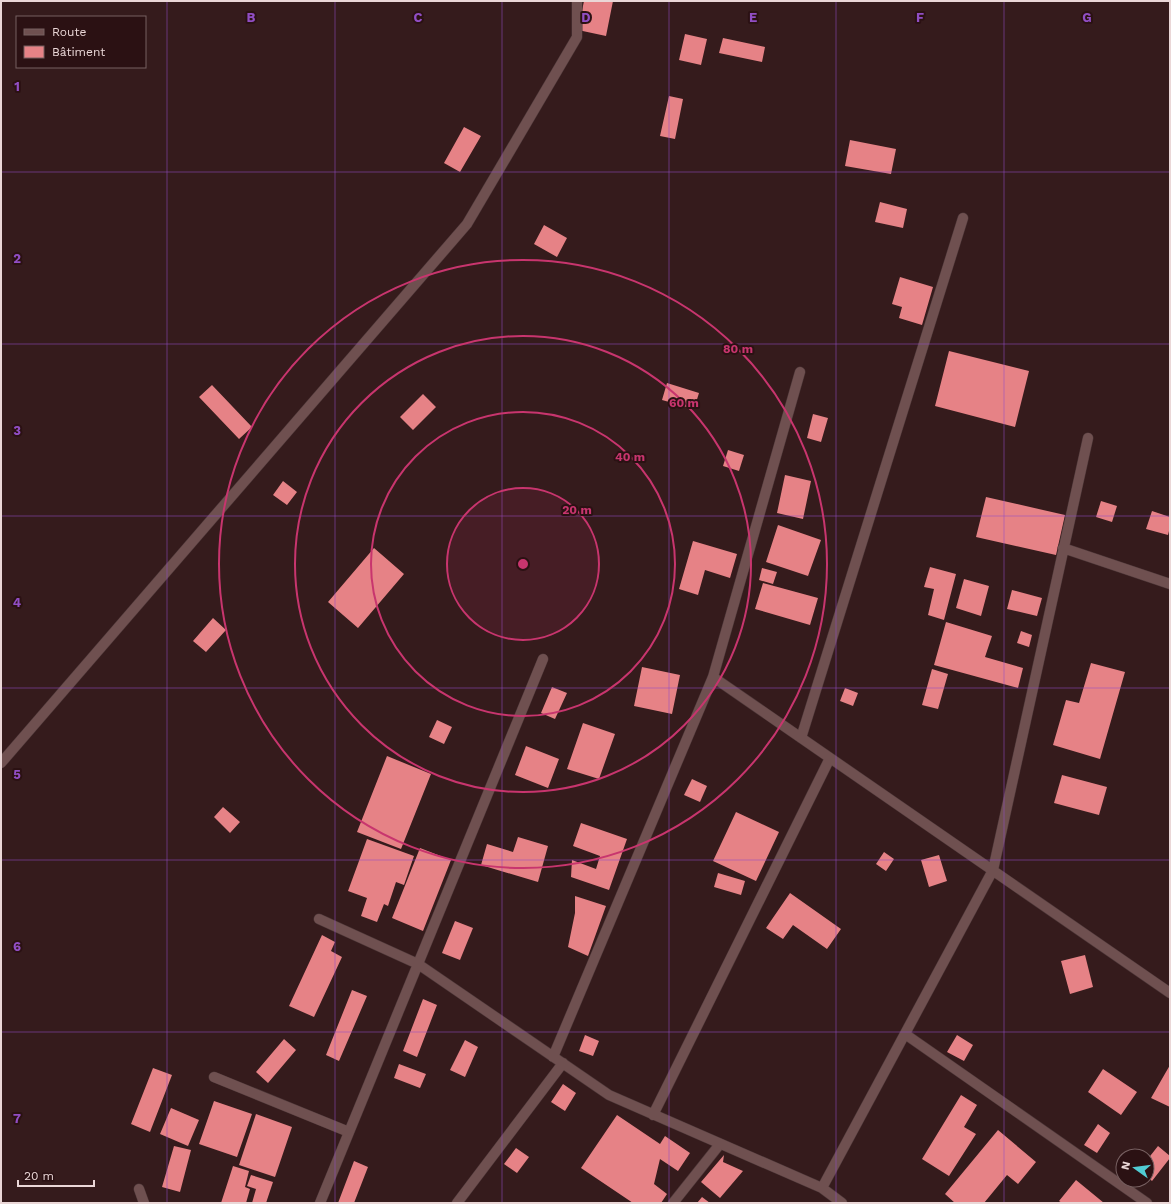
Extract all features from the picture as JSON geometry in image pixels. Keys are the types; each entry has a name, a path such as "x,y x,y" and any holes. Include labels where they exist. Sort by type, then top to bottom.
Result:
{"street":[{"path":"1,763 468,224 577,37 577,1"},
{"path":"800,738 962,218"},
{"path":"553,1057 713,677 800,372"},
{"path":"822,1188 993,870 1088,438"},
{"path":"1063,548 1170,584"},
{"path":"320,1203 543,659"},
{"path":"713,677 1170,993"},
{"path":"653,1115 830,758"},
{"path":"319,919 418,964 609,1095 822,1188 842,1203"},
{"path":"905,1034 1147,1203"},
{"path":"456,1203 563,1063"},
{"path":"214,1077 349,1132"},
{"path":"673,1203 720,1144"},
{"path":"140,1189 144,1203"}],"building":[{"path":"584,1 613,1 606,36 578,30"},
{"path":"685,34 707,39 701,65 679,60"},
{"path":"723,38 765,47 762,62 719,53"},
{"path":"669,96 683,99 675,139 660,136"},
{"path":"464,127 481,136 460,172 444,163"},
{"path":"850,140 896,149 891,174 845,166"},
{"path":"880,202 907,209 903,228 875,222"},
{"path":"544,225 567,238 557,257 534,244"},
{"path":"900,277 933,287 922,325 899,318 902,307 892,304"},
{"path":"949,351 1029,371 1015,427 935,406"},
{"path":"667,383 699,393 694,409 662,400"},
{"path":"212,385 252,427 239,439 199,397"},
{"path":"423,394 436,407 413,430 400,417"},
{"path":"813,414 828,418 821,442 807,438"},
{"path":"728,450 744,455 739,471 723,466"},
{"path":"785,475 811,481 803,519 777,513"},
{"path":"283,481 297,492 287,505 273,495"},
{"path":"986,497 1065,515 1056,555 976,537"},
{"path":"1101,501 1117,506 1112,522 1096,517"},
{"path":"1152,511 1170,517 1168,535 1146,529"},
{"path":"778,525 821,540 808,576 766,562"},
{"path":"693,541 737,554 730,578 705,570 698,595 679,589"},
{"path":"374,548 404,574 358,628 328,602"},
{"path":"930,567 956,574 944,620 928,615 934,589 924,587"},
{"path":"762,568 777,572 773,584 759,580"},
{"path":"964,579 989,586 981,616 956,608"},
{"path":"763,583 818,598 810,625 755,609"},
{"path":"1012,590 1042,598 1037,616 1007,609"},
{"path":"213,618 226,630 206,652 193,641"},
{"path":"946,622 992,636 985,657 1023,668 1018,688 934,665"},
{"path":"1021,631 1032,635 1029,647 1017,643"},
{"path":"1091,663 1125,672 1100,759 1053,745 1066,700 1079,703"},
{"path":"642,667 680,675 672,714 634,706"},
{"path":"932,669 948,674 938,709 922,705"},
{"path":"552,687 567,693 555,719 541,713"},
{"path":"845,688 858,693 853,706 840,701"},
{"path":"437,720 452,727 444,744 429,737"},
{"path":"583,723 615,734 599,779 567,769"},
{"path":"526,746 559,759 548,788 515,775"},
{"path":"387,756 431,774 401,849 357,832"},
{"path":"1062,775 1107,787 1099,815 1054,803"},
{"path":"692,779 707,786 700,802 684,795"},
{"path":"223,807 240,822 230,833 214,817"},
{"path":"736,812 779,832 756,881 713,861"},
{"path":"581,823 627,839 609,890 571,877 572,860 596,869 600,856 573,846"},
{"path":"518,837 548,846 538,882 481,865 487,844 513,852"},
{"path":"367,839 414,856 404,885 396,882 388,906 384,904 377,922 361,916 367,898 348,891"},
{"path":"420,848 451,860 423,931 392,918"},
{"path":"884,852 894,859 886,871 876,864"},
{"path":"939,855 947,881 929,887 921,860"},
{"path":"718,873 745,881 741,895 714,887"},
{"path":"790,893 841,929 827,949 793,925 783,939 766,928"},
{"path":"575,896 606,906 588,956 568,947 575,913"},
{"path":"455,921 473,928 460,960 442,953"},
{"path":"322,935 335,942 331,951 342,957 314,1017 289,1006"},
{"path":"1085,955 1093,987 1070,994 1061,961"},
{"path":"352,990 367,996 339,1061 326,1055"},
{"path":"423,999 437,1005 417,1057 403,1051"},
{"path":"585,1035 599,1041 593,1056 579,1051"},
{"path":"957,1035 973,1045 964,1061 947,1052"},
{"path":"284,1039 296,1050 268,1083 256,1072"},
{"path":"465,1040 478,1047 465,1077 450,1070"},
{"path":"399,1064 426,1074 420,1088 394,1078"},
{"path":"1170,1065 1170,1107 1151,1098"},
{"path":"153,1068 172,1075 150,1132 131,1124"},
{"path":"1103,1069 1137,1092 1121,1115 1088,1092"},
{"path":"563,1084 576,1093 565,1111 551,1102"},
{"path":"961,1095 977,1105 964,1127 976,1134 949,1176 922,1159"},
{"path":"214,1101 252,1114 237,1157 199,1144"},
{"path":"171,1108 199,1120 188,1146 160,1134"},
{"path":"256,1114 292,1127 275,1177 239,1165"},
{"path":"617,1115 660,1144 665,1136 690,1153 678,1171 660,1159 654,1184 667,1194 661,1203 633,1203 581,1168"},
{"path":"1098,1124 1110,1133 1097,1153 1084,1145"},
{"path":"998,1130 1036,1162 1018,1184 1007,1175 984,1203 955,1203 945,1194"},
{"path":"174,1146 191,1150 180,1192 162,1187"},
{"path":"1158,1146 1170,1156 1170,1158 1155,1177 1155,1150"},
{"path":"516,1148 529,1157 517,1173 504,1164"},
{"path":"724,1155 723,1162 743,1171 720,1198 701,1182"},
{"path":"354,1161 368,1167 354,1203 338,1203"},
{"path":"233,1166 249,1171 245,1187 250,1189 246,1203 221,1203"},
{"path":"251,1175 273,1182 266,1203 252,1203 256,1189 247,1186"},
{"path":"1076,1180 1104,1203 1062,1203 1059,1201"},
{"path":"702,1197 710,1203 697,1203"}]}
